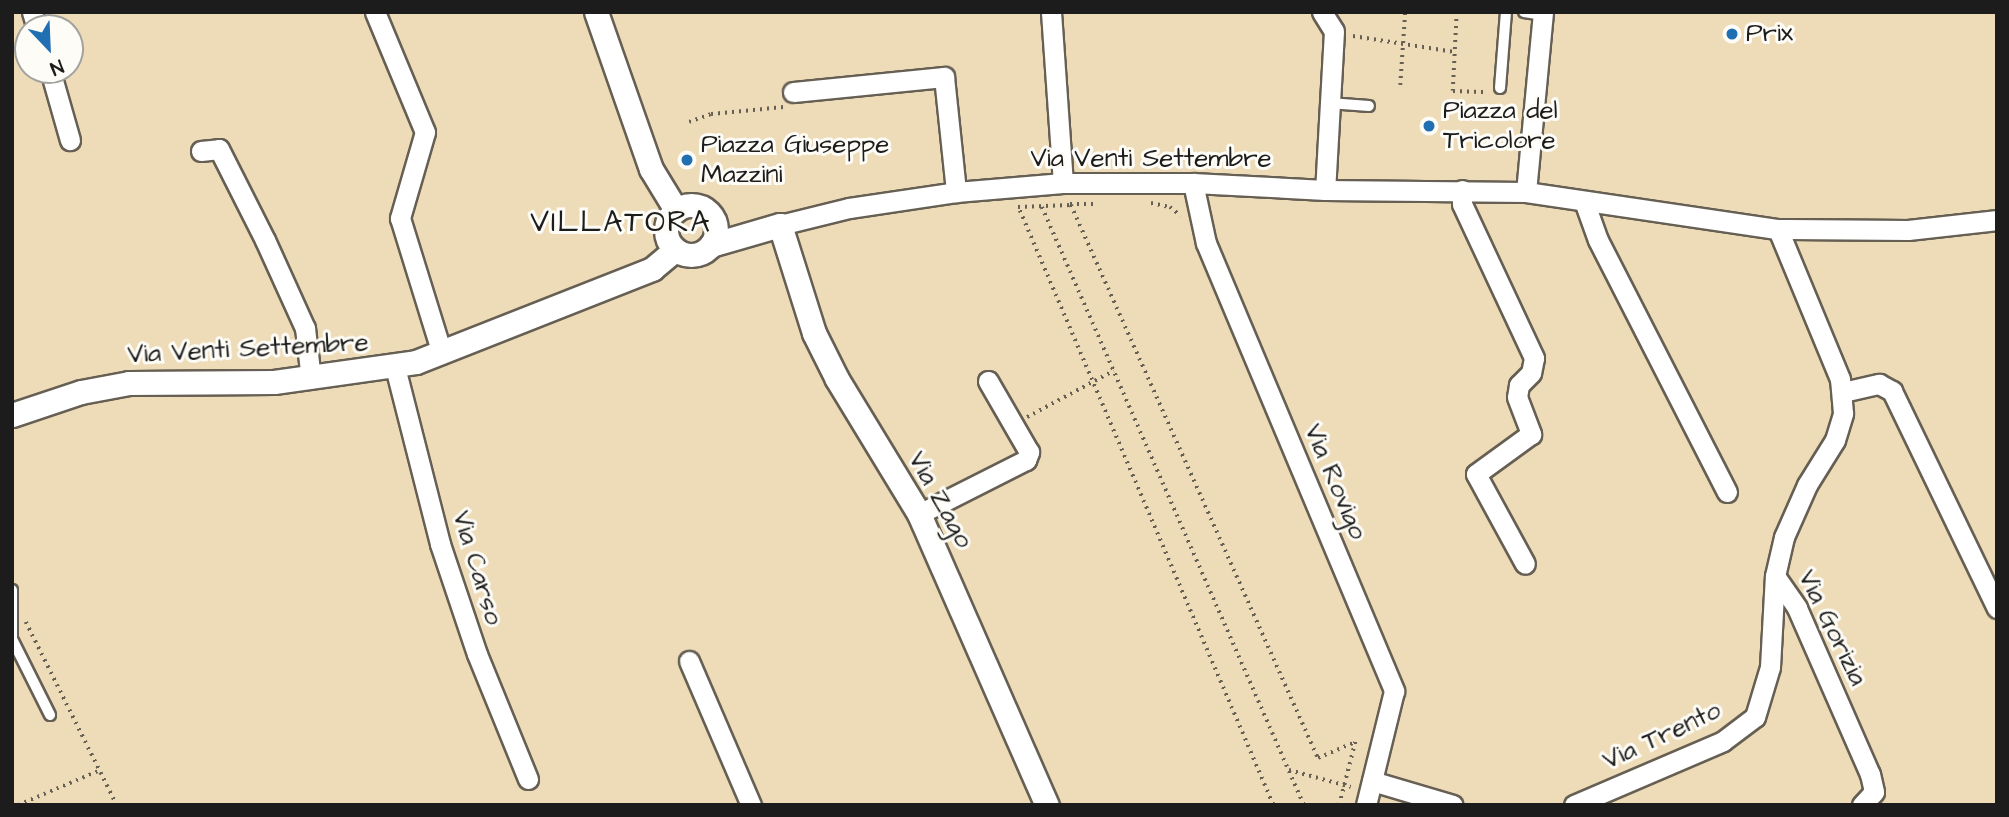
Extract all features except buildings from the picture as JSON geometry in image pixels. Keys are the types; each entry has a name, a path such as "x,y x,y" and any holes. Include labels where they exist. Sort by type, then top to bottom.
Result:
{"street":[{"path":"375,12 425,132 400,218 442,354"},
{"path":"596,12 651,169 676,210"},
{"path":"1051,12 1063,183"},
{"path":"1322,12 1334,31 1325,190"},
{"path":"1526,192 1536,13"},
{"path":"791,99 944,77 956,192"},
{"path":"54,84 70,140"},
{"path":"201,151 219,149 265,240 305,328 311,379"},
{"name":"Via Venti Settembre","path":"780,225 849,208 956,192 1063,183 1194,183 1325,190 1526,192 1777,229 1908,230 1997,220"},
{"name":"Via Rovigo","path":"1194,183 1206,243 1394,691 1369,793"},
{"path":"1462,190 1462,204 1534,358 1531,373 1519,385 1517,397 1531,434 1476,474 1525,564"},
{"path":"1584,201 1593,230 1727,492"},
{"path":"676,210 699,206 712,216 731,224 780,225"},
{"path":"676,210 666,230 676,250 698,254 711,245 780,225"},
{"path":"711,245 716,230 712,216"},
{"name":"Via Zago","path":"780,225 814,333 837,379 919,514 1047,805"},
{"path":"1777,229 1843,393 1879,384 1892,391 1997,608"},
{"name":"Via Venti Settembre","path":"12,415 81,392 130,383 311,379 395,367 442,354 652,269 676,250"},
{"name":"Via Carso","path":"395,367 440,544 477,654 528,779"},
{"path":"919,514 1026,460 1029,452 988,381"},
{"name":"Via Gorizia","path":"1843,393 1835,440 1793,511 1775,576 1797,608 1870,774 1874,792 1862,805"},
{"name":"Via Trento","path":"1574,805 1723,741 1755,717 1770,667 1775,576"},
{"path":"689,661 751,805"},
{"path":"1369,793 1453,805"}],"lane":[{"path":"1500,88 1506,12"},
{"path":"1329,103 1368,106"},
{"path":"12,590 15,603 12,638 50,715"}],"path":[{"path":"1400,85 1405,12"},
{"path":"1457,12 1453,91 1499,93 1500,88"},
{"path":"1354,36 1455,52"},
{"path":"688,122 711,114 791,99"},
{"path":"1108,203 1018,207 1273,805"},
{"path":"1149,203 1170,207 1186,226"},
{"path":"1019,205 1071,205 1318,758 1355,742 1339,805"},
{"path":"1041,205 1304,805"},
{"path":"1013,424 1114,370"},
{"path":"15,603 97,771 117,805"},
{"path":"1289,770 1369,793"},
{"path":"18,805 97,771"}],"place":[{"name":"Prix","path":"1732,34"},
{"name":"Piazza del Tricolore","path":"1429,126"},
{"name":"Piazza Giuseppe Mazzini","path":"687,160"}],"district":[{"name":"VILLATORA","path":"621,222"}]}
